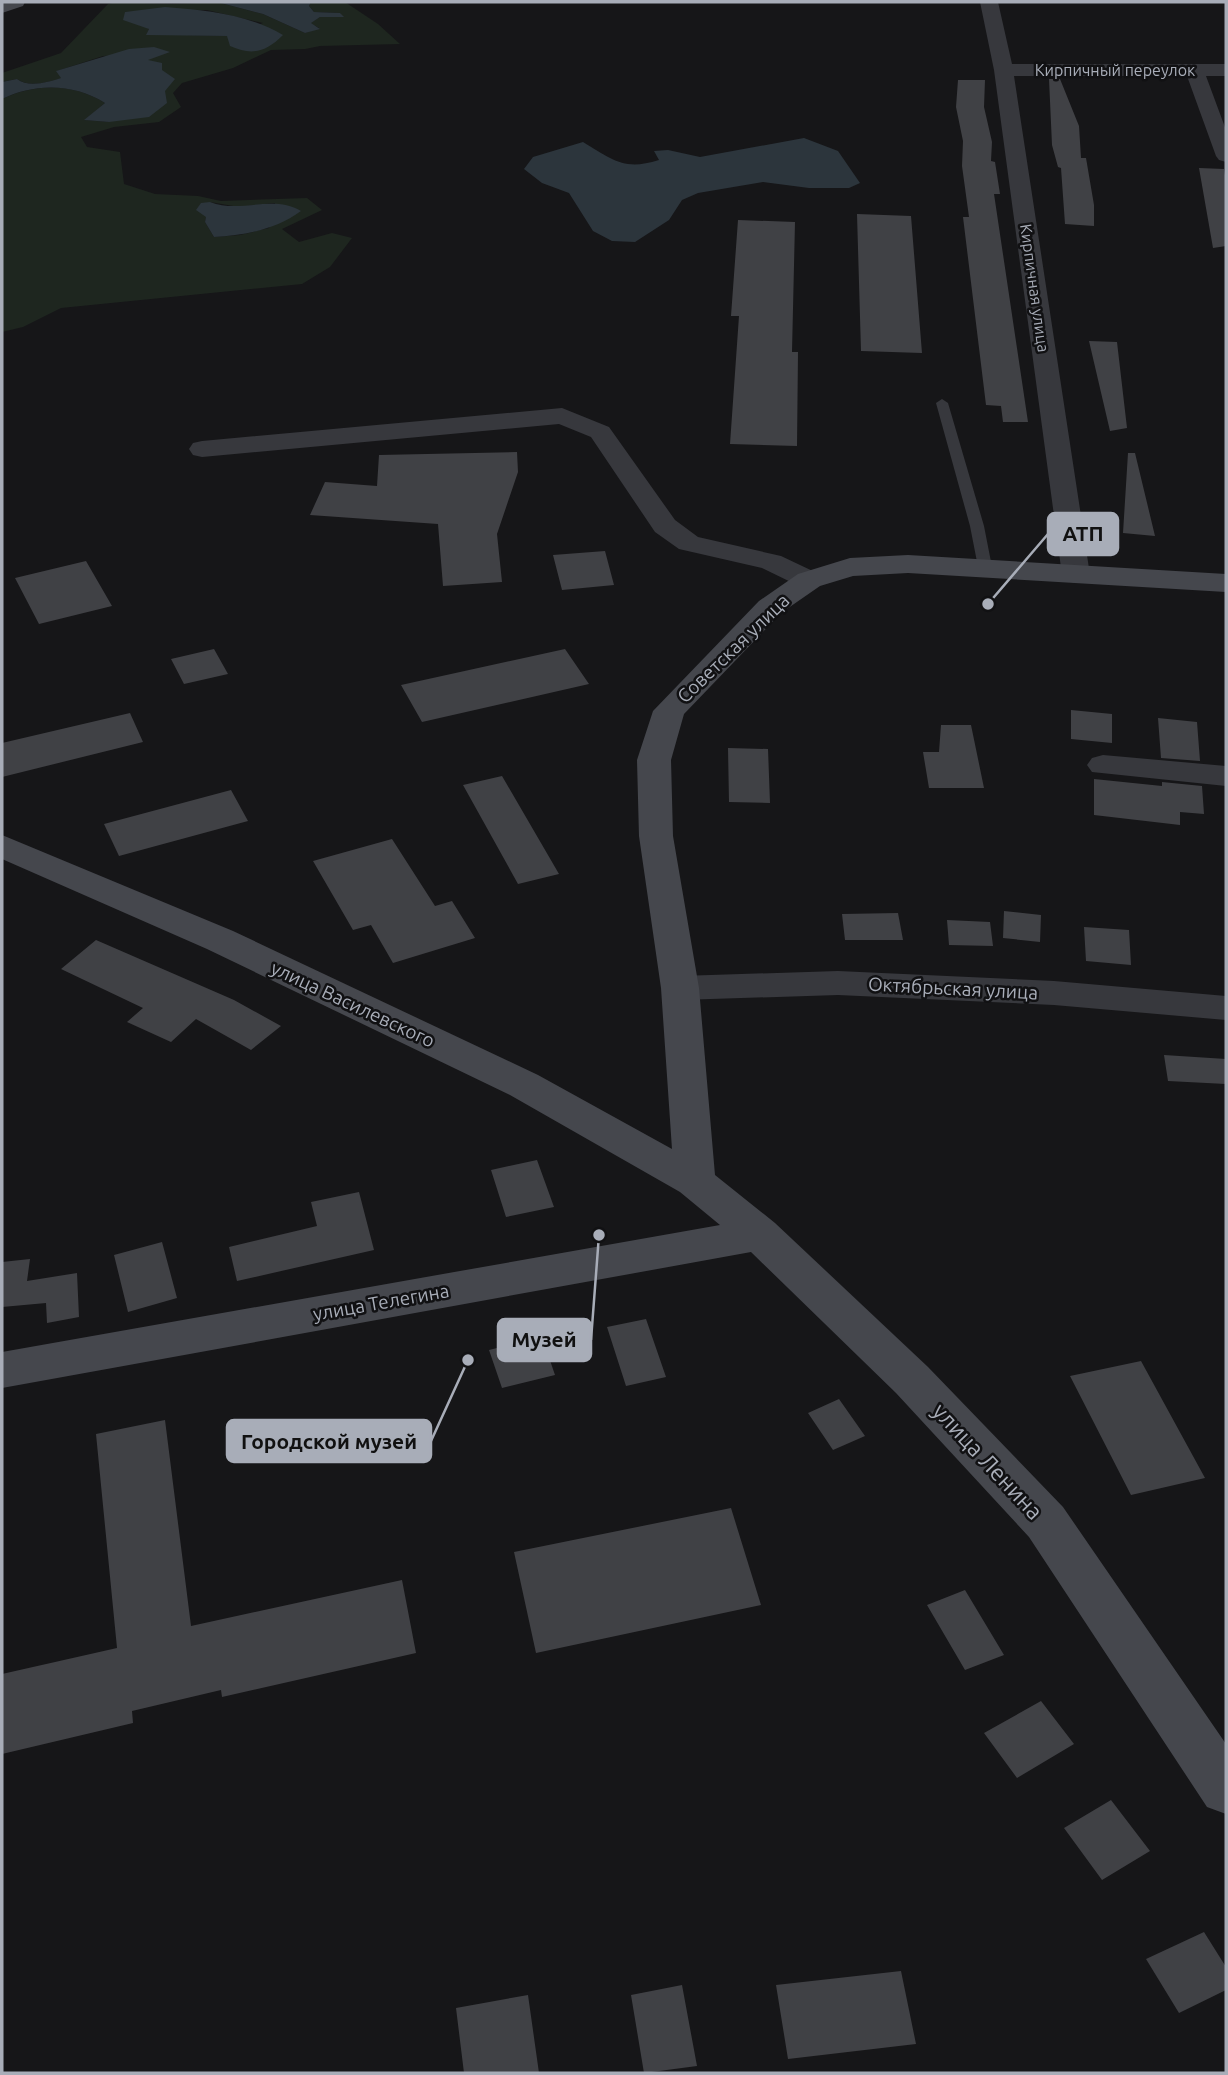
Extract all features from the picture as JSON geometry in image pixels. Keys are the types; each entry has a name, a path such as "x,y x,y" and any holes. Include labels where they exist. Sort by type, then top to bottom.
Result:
{"street":[{"path":"2,7 16,2"},
{"name":"Кирпичная улица","path":"989,2 1004,70 1076,575"},
{"name":"Кирпичный переулок","path":"1004,70 1226,70"},
{"path":"1195,70 1226,156"},
{"path":"202,449 562,416 600,432 665,526 689,543 771,562 809,580"},
{"name":"Советская улица","path":"695,1181 680,988 656,836 654,760 669,710 770,607 809,580 838,570 873,565 985,567 1226,583"},
{"path":"1103,765 1226,776"},
{"name":"улица Василевского","path":"5,849 220,940 524,1085 695,1181"},
{"name":"Октябрьская улица","path":"680,988 838,983 1054,993 1226,1008"},
{"name":"улица Ленина","path":"695,1181 760,1234 912,1381 1046,1522 1226,1789"},
{"name":"улица Телегина","path":"2,1370 760,1234"}],"lane":[{"path":"942,403 977,526 985,567"}],"shaded area":[{"path":"217,2 263,14 305,33 319,28 310,23 320,17 342,17 340,13 314,12 309,6 311,2 345,2 378,24 400,44 271,50 233,68 182,83 173,93 181,107 159,122 114,127 81,137 87,147 120,152 124,184 155,194 198,196 221,201 307,198 322,210 282,229 299,242 332,233 352,238 330,267 302,284 61,308 23,327 2,332 2,99 41,88 67,89 93,96 105,103 85,120 109,122 146,60 158,54 103,56 57,71 62,78 39,83 17,79 2,82 2,73 61,53 108,4","holes":["207,10 263,23 227,36 147,34 149,29 125,12","210,202 239,207 275,203 269,228 240,235 214,237 205,222"]},
{"path":"217,2 311,2 309,6 314,12 340,13 344,17 320,17 311,23 320,29 305,33 263,14"},
{"path":"165,7 241,18 283,35 265,49 245,51 230,46 227,36 146,35 149,29 123,20 125,12"},
{"path":"154,47 170,52 148,60 162,63 162,70 175,79 165,91 167,103 149,117 109,122 84,120 105,103 93,96 67,89 27,90 2,99 2,82 17,79 33,84 45,82 61,78 56,71 129,49"},
{"path":"804,138 838,151 860,183 849,188 809,188 763,182 698,193 682,200 669,220 635,242 612,241 593,231 569,193 542,183 524,169 533,157 583,142 611,159 637,164 659,160 654,151 668,150 700,157"},
{"path":"201,203 233,206 279,204 301,211 281,223 259,230 214,237 205,222 206,217 196,210"}],"building":[{"path":"1049,79 1060,79 1079,126 1081,158 1086,158 1094,205 1094,226 1065,224 1061,168 1058,167 1052,145"},
{"path":"958,80 985,80 984,107 992,142 991,161 995,162 1000,194 994,194 1028,422 1003,422 1001,406 986,405 963,217 969,217 962,166 963,141 956,107"},
{"path":"1199,168 1224,169 1226,246 1213,248"},
{"path":"857,214 911,216 922,353 861,351"},
{"path":"738,220 795,222 792,352 798,352 797,446 730,444 739,316 731,316"},
{"path":"1089,341 1117,342 1127,428 1110,431"},
{"path":"517,452 518,472 497,534 502,582 443,586 438,524 310,515 325,482 377,486 379,455"},
{"path":"1128,453 1135,453 1155,536 1123,533"},
{"path":"605,551 614,585 562,590 553,555"},
{"path":"86,561 112,606 39,624 15,578"},
{"path":"214,649 228,674 184,684 171,659"},
{"path":"565,649 589,684 422,722 401,685"},
{"path":"1071,710 1112,714 1112,743 1071,739"},
{"path":"130,713 143,742 2,777 2,743"},
{"path":"1158,718 1197,722 1200,761 1161,758"},
{"path":"941,725 971,725 984,788 929,788 923,752 939,752"},
{"path":"728,748 768,749 770,803 729,802"},
{"path":"502,776 559,874 518,884 463,785"},
{"path":"1094,779 1162,786 1162,782 1202,786 1204,814 1180,812 1180,825 1094,815"},
{"path":"231,790 248,821 119,856 104,824"},
{"path":"392,839 435,906 452,901 475,938 393,963 371,925 353,930 313,861"},
{"path":"1004,911 1041,915 1040,942 1003,938"},
{"path":"898,913 903,940 845,940 842,914"},
{"path":"947,920 990,922 993,946 949,945"},
{"path":"1084,927 1129,930 1131,965 1086,961"},
{"path":"96,940 234,1000 281,1026 251,1050 196,1019 171,1042 127,1022 143,1008 61,969"},
{"path":"1164,1055 1226,1059 1226,1084 1168,1081"},
{"path":"537,1160 554,1207 506,1217 491,1170"},
{"path":"359,1192 374,1250 237,1281 229,1247 317,1226 311,1202"},
{"path":"162,1242 177,1298 128,1312 114,1255"},
{"path":"30,1259 27,1281 77,1273 79,1317 47,1323 46,1303 2,1307 2,1262"},
{"path":"646,1319 666,1377 626,1386 607,1327"},
{"path":"542,1337 555,1375 502,1388 489,1350"},
{"path":"1141,1361 1205,1478 1131,1495 1070,1376"},
{"path":"839,1399 865,1436 833,1450 808,1413"},
{"path":"165,1420 191,1626 402,1580 416,1653 222,1697 221,1690 132,1711 133,1723 2,1754 2,1674 117,1648 96,1434"},
{"path":"731,1508 761,1605 536,1653 514,1552"},
{"path":"965,1590 1004,1655 965,1670 927,1605"},
{"path":"1041,1701 1074,1744 1017,1778 984,1733"},
{"path":"1111,1800 1150,1851 1102,1880 1064,1828"},
{"path":"1204,1932 1226,1967 1226,1990 1179,2013 1146,1959"},
{"path":"901,1971 916,2044 788,2059 776,1985"},
{"path":"682,1985 697,2066 644,2073 631,1995"},
{"path":"528,1995 539,2073 464,2073 456,2008"}],"place":[{"name":"АТП","path":"988,604"},
{"name":"Музей","path":"599,1235"},
{"name":"Городской музей","path":"468,1360"}]}
